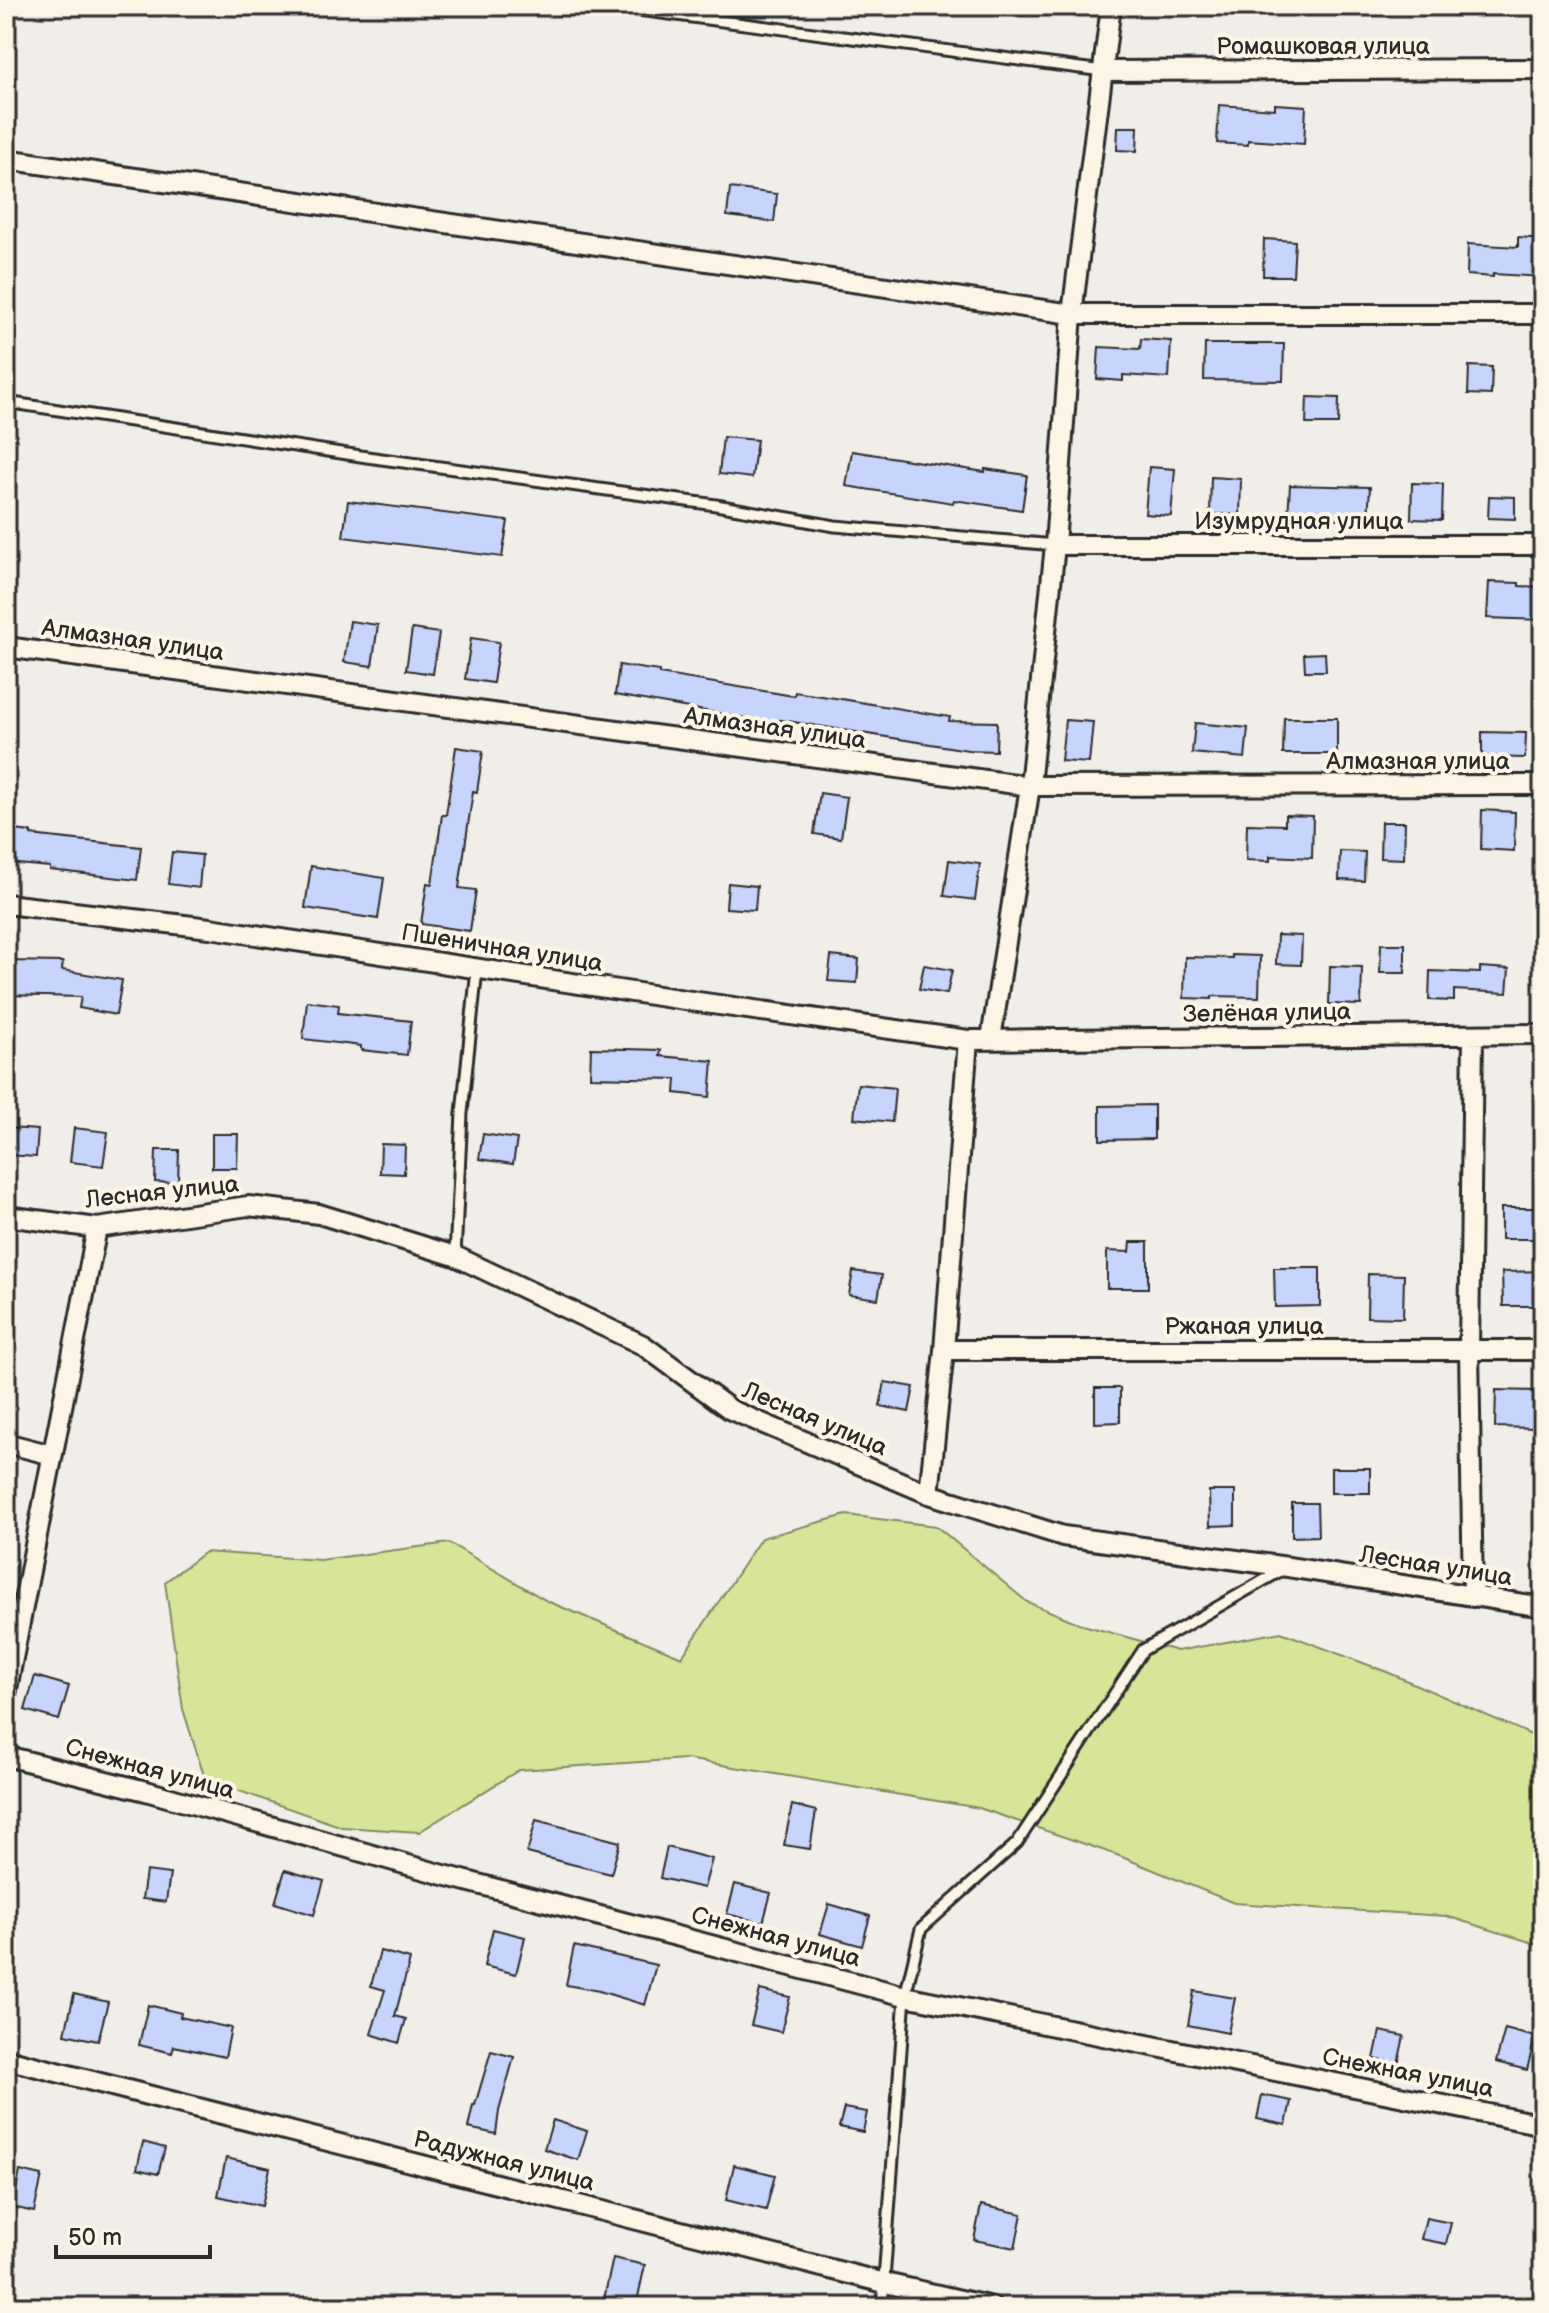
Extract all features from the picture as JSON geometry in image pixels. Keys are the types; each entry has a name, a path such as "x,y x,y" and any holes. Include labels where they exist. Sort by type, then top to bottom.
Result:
{"street":[{"path":"991,1039 1030,786 1055,545 1072,314 1111,6"},
{"name":"Ромашковая улица","path":"1103,71 1543,69"},
{"path":"12,160 1072,314 1543,314"},
{"name":"Изумрудная улица","path":"1055,545 1543,545"},
{"name":"Алмазная улица","path":"6,647 1030,786 1543,785"},
{"name":"Пшеничная улица","path":"6,904 210,928 968,1040 991,1039"},
{"name":"Зелёная улица","path":"991,1039 1543,1034"},
{"path":"1473,1035 1469,1350 1473,1597"},
{"path":"929,1494 944,1350 968,1040"},
{"name":"Лесная улица","path":"6,1216 97,1228 248,1206 319,1214 455,1256 643,1345 731,1410 929,1494 1063,1536 1543,1607"},
{"path":"6,1694 97,1228"},
{"name":"Ржаная улица","path":"944,1350 1543,1350"},
{"path":"6,1443 52,1455"},
{"name":"Снежная улица","path":"6,1756 905,1996 1543,2125"},
{"name":"Радужная улица","path":"6,2059 885,2283 992,2307"}],"lane":[{"path":"608,6 1103,71"},
{"path":"6,402 367,457 716,505 835,526 1055,545"},
{"path":"455,1256 462,1113 477,969"},
{"path":"882,2307 905,1996 921,1929 1017,1843 1143,1650 1288,1567"}],"green space":[{"path":"846,1515 936,1526 1027,1602 1083,1625 1177,1651 1281,1632 1387,1672 1543,1740 1543,1946 1446,1916 1234,1903 1117,1855 979,1808 686,1759 519,1770 419,1832 342,1827 205,1779 183,1709 165,1582 205,1552 320,1560 449,1543 547,1601 682,1657 761,1538"}],"building":[{"path":"1275,104 1306,106 1304,144 1248,140 1248,145 1217,143 1219,105 1275,109"},
{"path":"1118,127 1138,127 1137,151 1117,150"},
{"path":"730,188 777,194 774,222 727,216"},
{"path":"1518,237 1543,239 1543,277 1467,275 1468,244 1518,247"},
{"path":"1264,239 1295,241 1293,276 1263,276"},
{"path":"1141,339 1171,341 1169,378 1123,375 1123,381 1097,379 1099,347 1140,349"},
{"path":"1205,344 1284,344 1283,381 1204,380"},
{"path":"1469,366 1492,367 1491,395 1468,394"},
{"path":"1307,397 1339,398 1338,424 1306,424"},
{"path":"723,437 757,440 752,478 719,474"},
{"path":"852,451 985,472 985,469 1027,475 1022,510 846,486"},
{"path":"1149,467 1175,469 1171,516 1145,514"},
{"path":"1211,477 1241,479 1240,515 1210,514"},
{"path":"1412,483 1443,484 1442,520 1411,519"},
{"path":"1290,485 1370,487 1368,520 1288,517"},
{"path":"1489,496 1515,497 1515,519 1488,518"},
{"path":"348,501 508,521 502,557 343,537"},
{"path":"1489,582 1543,587 1543,620 1487,618"},
{"path":"350,621 378,625 372,666 344,662"},
{"path":"412,629 439,633 433,674 406,670"},
{"path":"471,638 499,642 493,683 465,679"},
{"path":"1325,653 1326,671 1305,671 1304,654"},
{"path":"619,665 794,696 795,692 950,717 949,721 997,722 996,751 968,750 780,720 779,724 615,695"},
{"path":"1284,718 1337,718 1337,754 1283,754"},
{"path":"1065,720 1093,722 1089,763 1061,761"},
{"path":"1195,723 1248,728 1245,758 1192,753"},
{"path":"1482,732 1526,733 1525,758 1482,757"},
{"path":"456,747 483,751 477,792 473,791 459,888 476,890 470,931 421,924 427,883 432,884 442,815 446,815"},
{"path":"820,793 847,797 841,838 814,834"},
{"path":"1482,810 1515,812 1514,851 1481,849"},
{"path":"1285,815 1313,816 1312,858 1270,856 1270,861 1246,860 1247,824 1285,825"},
{"path":"1381,822 1405,822 1404,859 1380,858"},
{"path":"6,829 31,832 31,835 141,847 137,880 6,863"},
{"path":"1340,851 1365,852 1364,881 1339,880"},
{"path":"172,852 202,855 199,888 168,884"},
{"path":"949,860 980,864 975,900 944,896"},
{"path":"311,866 384,878 378,919 305,908"},
{"path":"728,883 757,886 755,910 726,908"},
{"path":"1277,935 1302,936 1301,965 1276,964"},
{"path":"1381,944 1405,944 1405,973 1380,973"},
{"path":"1232,955 1260,956 1259,997 1184,998 1185,957 1232,958"},
{"path":"831,956 859,959 857,983 828,981"},
{"path":"6,961 63,962 62,970 122,980 116,1015 79,1008 81,997 6,995"},
{"path":"924,965 952,970 947,994 919,989"},
{"path":"1330,966 1362,967 1361,1005 1329,1004"},
{"path":"1480,967 1509,969 1507,993 1454,990 1454,1001 1429,1000 1430,971 1480,973"},
{"path":"307,1001 339,1005 338,1013 411,1021 407,1055 303,1039"},
{"path":"591,1048 661,1050 660,1056 713,1061 710,1097 675,1093 676,1079 590,1077"},
{"path":"858,1084 895,1088 892,1122 854,1118"},
{"path":"1154,1105 1154,1139 1100,1140 1100,1106"},
{"path":"10,1128 38,1130 36,1157 8,1155"},
{"path":"74,1128 108,1132 103,1166 70,1162"},
{"path":"212,1134 238,1134 237,1168 212,1168"},
{"path":"483,1134 517,1139 513,1164 479,1159"},
{"path":"381,1144 405,1145 404,1174 380,1173"},
{"path":"156,1150 179,1150 178,1183 155,1182"},
{"path":"1501,1208 1538,1208 1537,1239 1501,1239"},
{"path":"1131,1242 1148,1242 1148,1288 1107,1288 1107,1251 1130,1252"},
{"path":"1274,1268 1320,1268 1320,1306 1275,1307"},
{"path":"853,1271 882,1275 878,1299 849,1295"},
{"path":"1543,1271 1543,1306 1503,1306 1502,1272"},
{"path":"1368,1274 1404,1275 1403,1318 1367,1317"},
{"path":"885,1382 914,1387 909,1412 880,1406"},
{"path":"1095,1388 1120,1388 1120,1422 1095,1423"},
{"path":"1496,1390 1539,1391 1538,1428 1495,1427"},
{"path":"1331,1468 1370,1468 1370,1493 1331,1493"},
{"path":"1209,1491 1235,1491 1235,1525 1210,1526"},
{"path":"1292,1503 1317,1503 1318,1536 1292,1537"},
{"path":"35,1676 69,1686 59,1720 25,1710"},
{"path":"792,1805 816,1811 810,1849 784,1845"},
{"path":"536,1820 620,1842 611,1874 527,1853"},
{"path":"667,1847 712,1859 704,1888 660,1878"},
{"path":"285,1870 324,1881 314,1915 275,1903"},
{"path":"146,1871 170,1874 166,1902 142,1899"},
{"path":"735,1884 771,1893 763,1923 727,1914"},
{"path":"829,1904 870,1916 862,1946 820,1934"},
{"path":"493,1929 525,1937 516,1974 484,1966"},
{"path":"574,1946 656,1965 645,2005 566,1985"},
{"path":"380,1951 410,1959 395,2016 406,2019 399,2043 371,2034 385,1990 371,1986"},
{"path":"760,1990 790,1997 781,2032 751,2025"},
{"path":"1194,1991 1235,1998 1228,2033 1188,2025"},
{"path":"74,1994 108,2002 98,2041 65,2034"},
{"path":"148,2005 181,2013 180,2017 231,2028 225,2057 174,2046 172,2053 139,2045"},
{"path":"1505,2029 1535,2037 1527,2070 1496,2062"},
{"path":"1380,2031 1404,2036 1398,2064 1374,2059"},
{"path":"491,2051 514,2057 496,2134 468,2128"},
{"path":"1262,2095 1291,2101 1286,2125 1257,2119"},
{"path":"844,2108 867,2112 863,2132 839,2127"},
{"path":"553,2120 587,2131 578,2160 544,2149"},
{"path":"143,2142 165,2148 158,2174 137,2169"},
{"path":"226,2158 270,2168 262,2206 218,2196"},
{"path":"734,2165 775,2175 766,2210 726,2200"},
{"path":"20,2171 42,2176 34,2212 13,2207"},
{"path":"981,2205 1022,2214 1015,2248 974,2240"},
{"path":"1426,2218 1451,2223 1446,2244 1421,2239"},
{"path":"613,2258 645,2265 636,2306 604,2299"}]}
